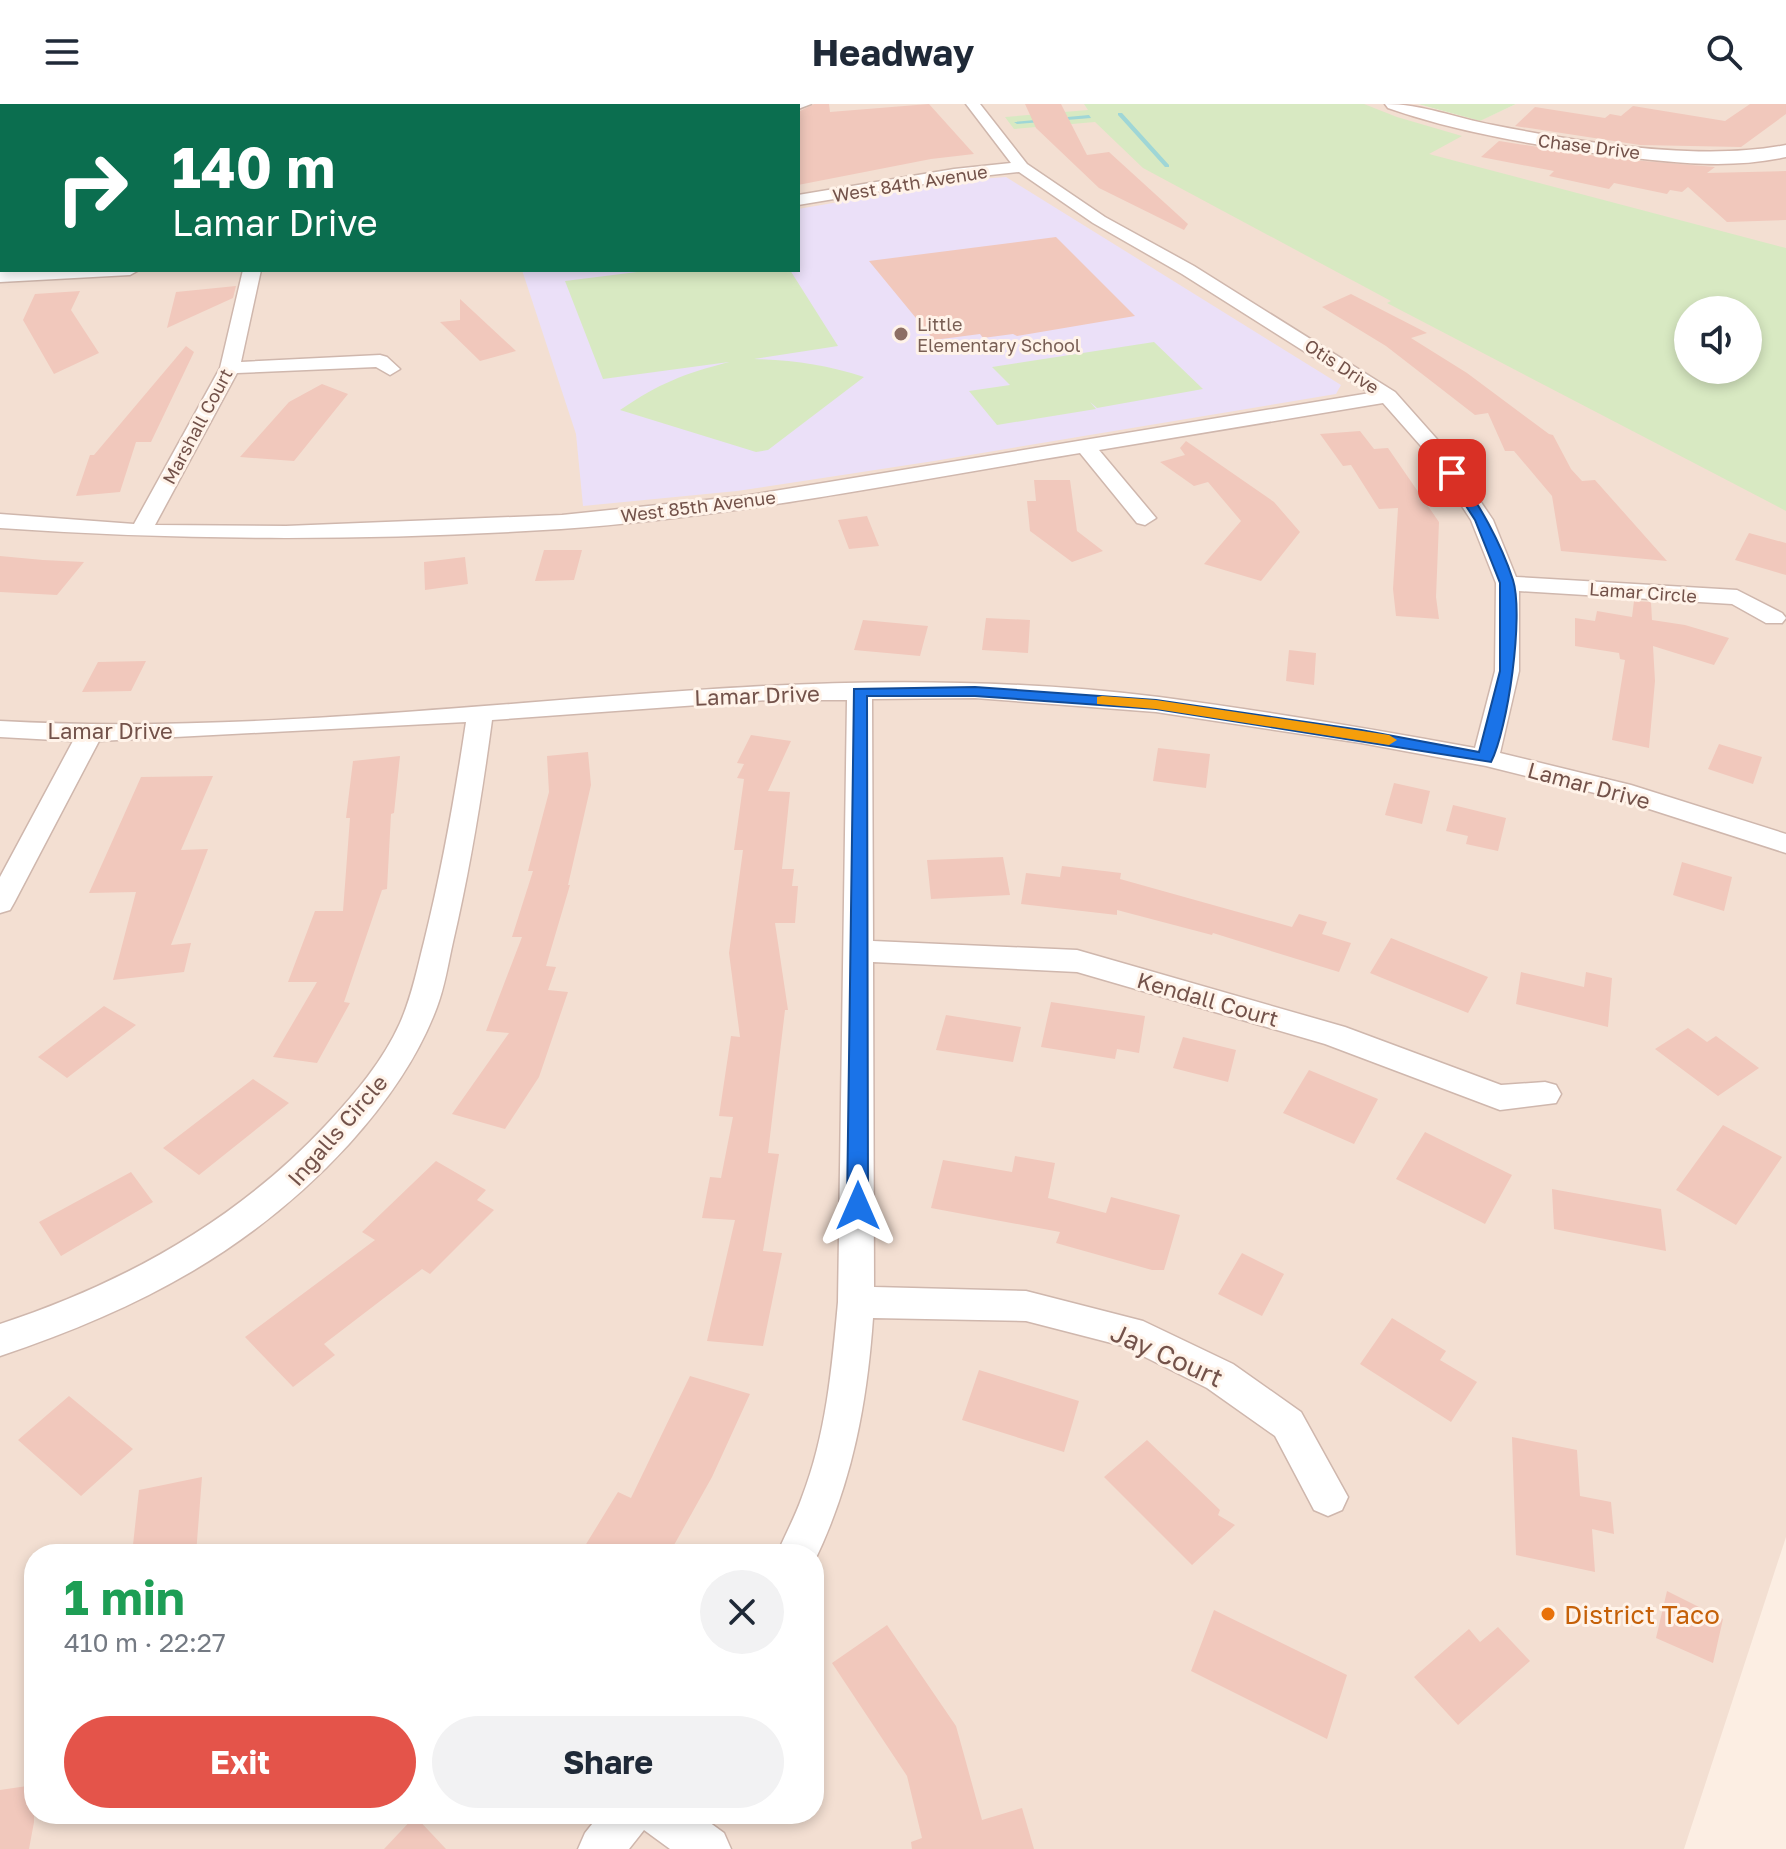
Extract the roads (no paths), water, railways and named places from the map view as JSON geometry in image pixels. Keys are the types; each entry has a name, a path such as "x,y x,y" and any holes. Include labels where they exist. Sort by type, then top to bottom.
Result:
{"street":[{"name":"Otis Drive","path":"973,104 1022,167 1099,220 1188,270 1388,396 1436,450 1482,520 1507,583 1507,671 1486,758"},
{"name":"Chase Drive","path":"1395,104 1524,138 1691,157 1782,155"},
{"name":"West 84th Avenue","path":"800,200 954,174 1022,167"},
{"path":"0,277 93,272"},
{"name":"Marshall Court","path":"141,531 230,368 252,272"},
{"path":"230,368 380,361 390,369"},
{"name":"West 85th Avenue","path":"0,521 141,531 286,533 562,522 744,502 1388,396"},
{"path":"1086,447 1145,518"},
{"name":"Lamar Circle","path":"1507,583 1737,597 1774,618"},
{"name":"Lamar Drive","path":"0,729 90,734 343,723 768,693 975,691 1156,704 1361,735 1486,758 1622,791 1786,844"},
{"path":"801,1544 827,1482 851,1372 856,1302 860,692"},
{"name":"Ingalls Circle","path":"0,1340 45,1326 101,1302 166,1272 206,1248 293,1183 379,1087 422,1008 465,824 480,712"},
{"path":"0,903 90,734"},
{"name":"Kendall Court","path":"860,951 1077,961 1334,1035 1500,1098 1545,1094"},
{"name":"Jay Court","path":"856,1302 1026,1306 1130,1332 1220,1376 1288,1424 1328,1497"},
{"path":"601,1849 620,1824"},
{"path":"674,1824 708,1849"}],"waterway":[{"path":"1120,114 1167,166"},
{"path":"1017,122 1089,117"}],"place":[{"name":"Little Elementary School","path":"901,334"},
{"name":"District Taco","path":"1548,1614"}]}
